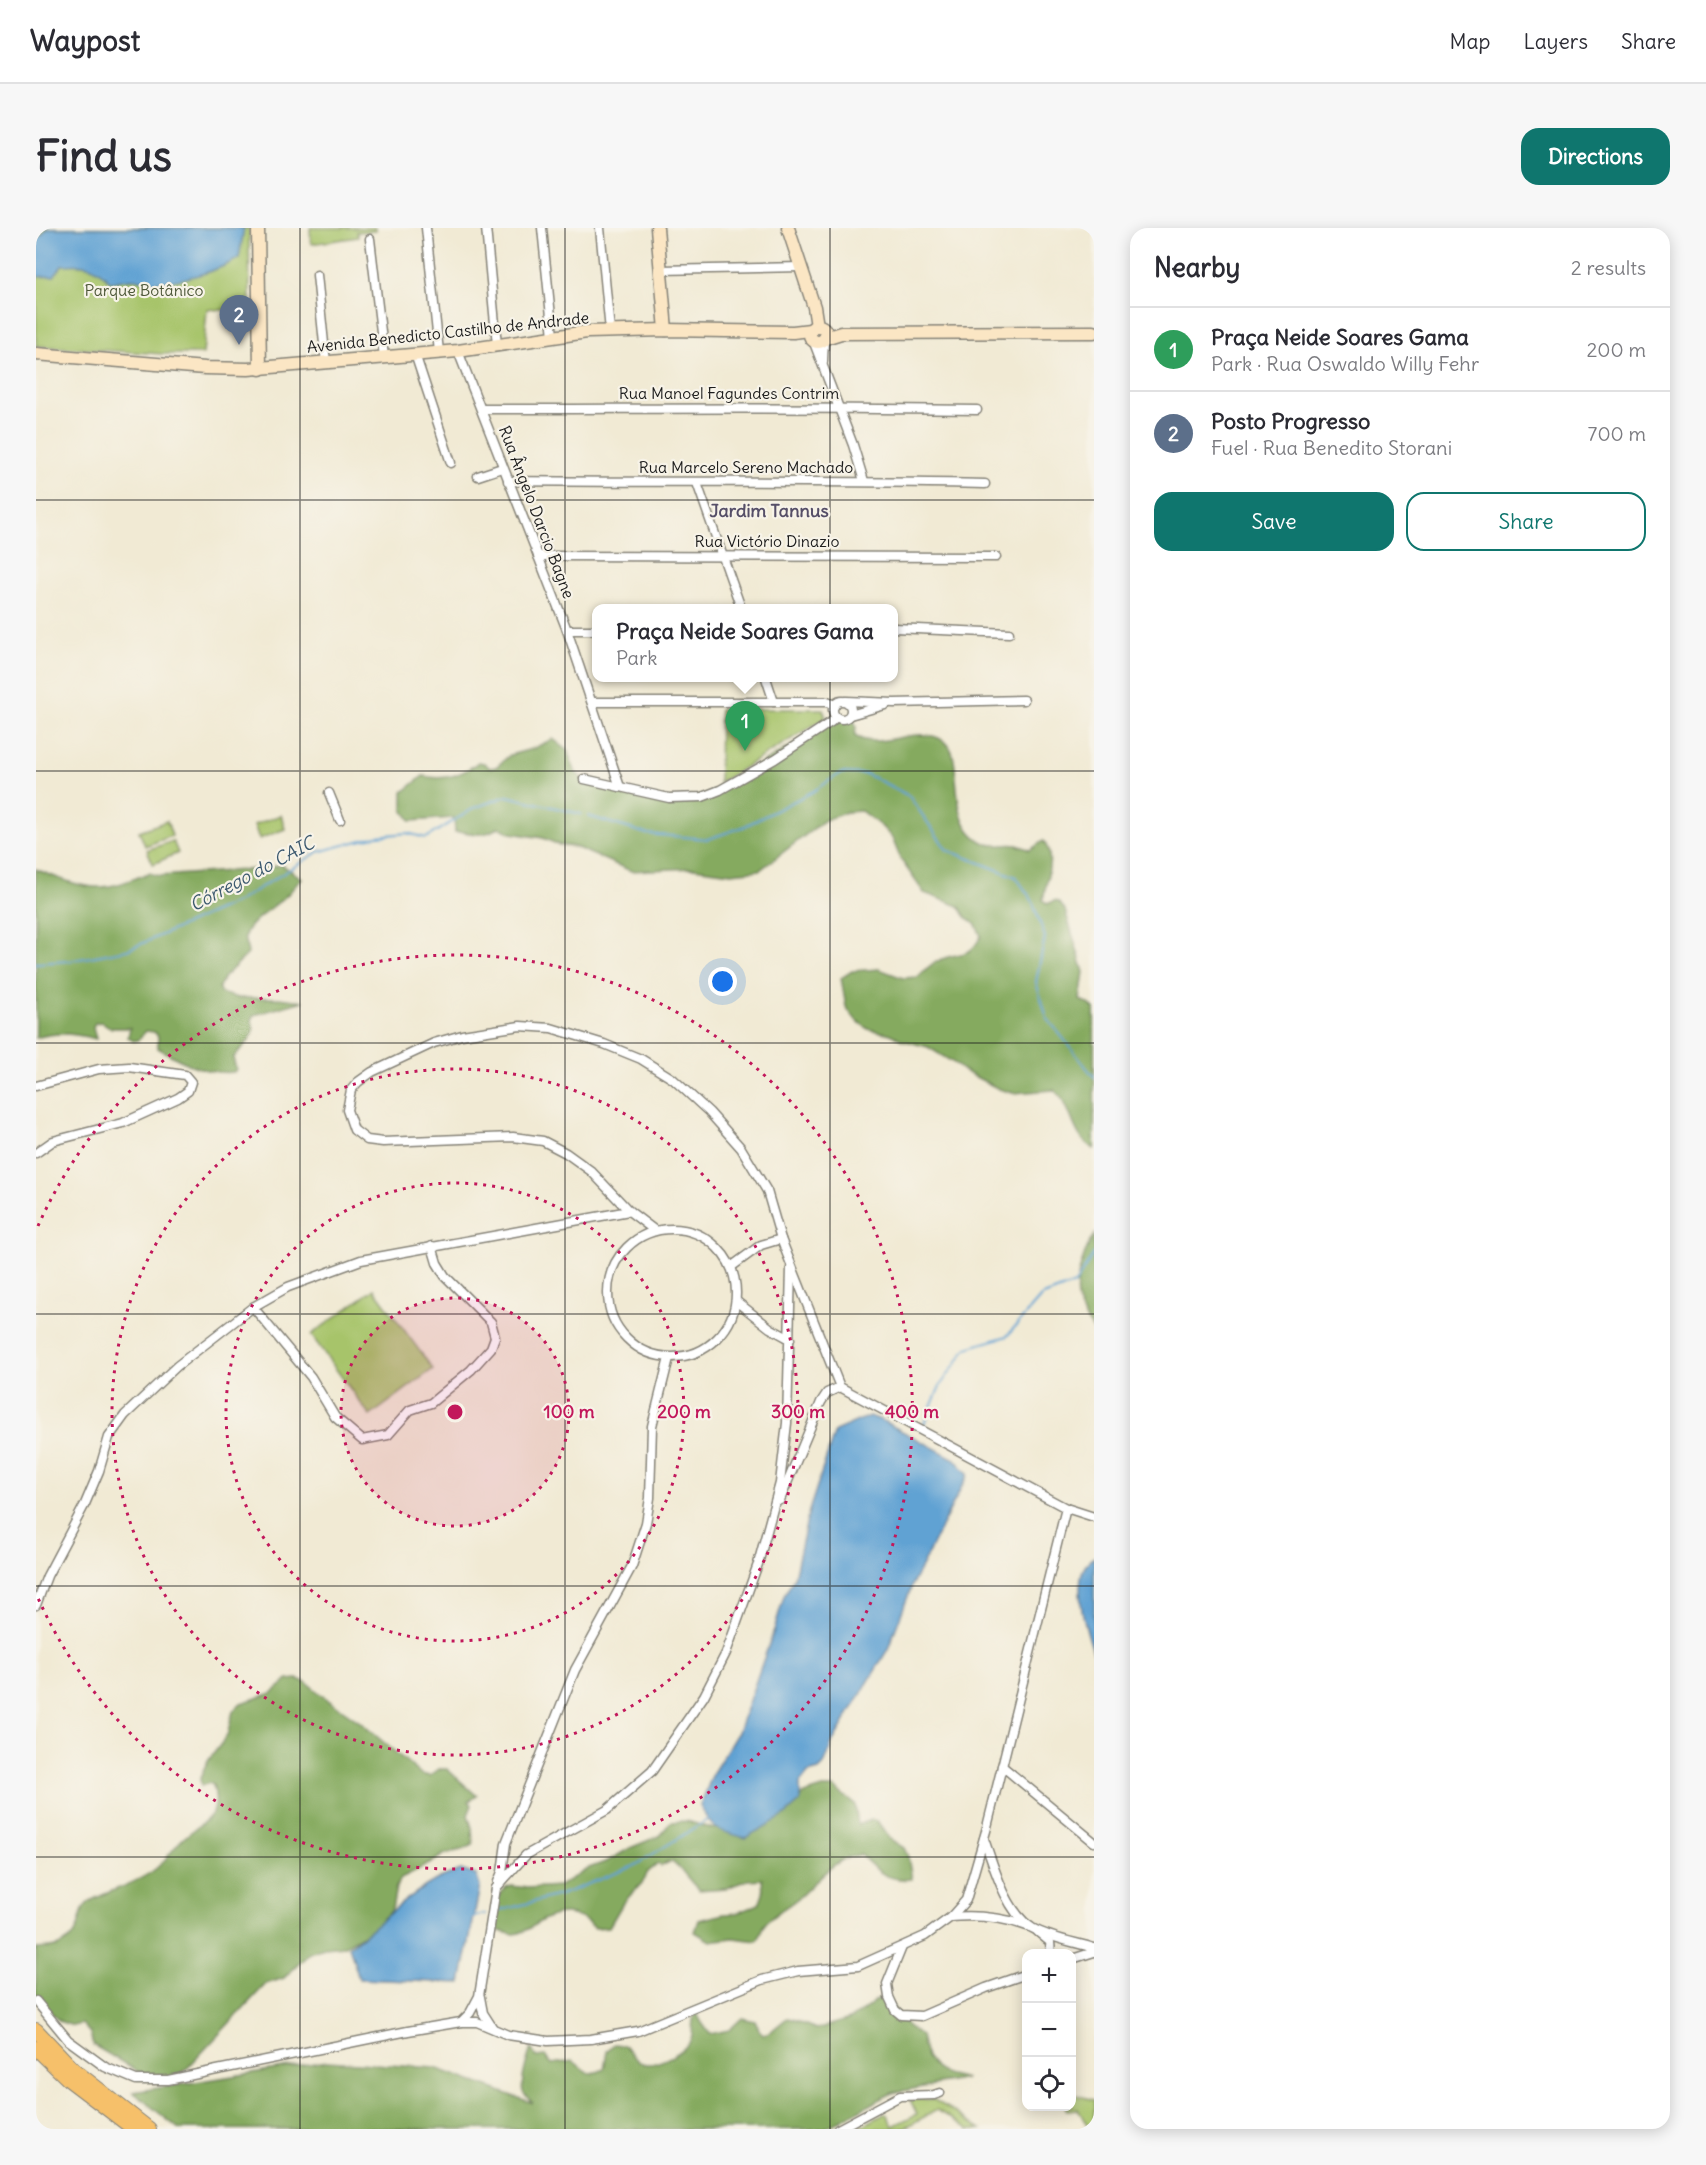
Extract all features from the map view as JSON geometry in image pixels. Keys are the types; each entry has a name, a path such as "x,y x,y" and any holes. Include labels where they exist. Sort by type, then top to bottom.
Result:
{"main road":[{"path":"258,228 260,369"},
{"path":"657,228 666,330"},
{"path":"788,228 814,307 817,334 1094,332"},
{"name":"Avenida Benedicto Castilho de Andrade","path":"36,354 205,368 260,369 458,351 553,336 610,331 666,330 817,334"},
{"path":"36,2030 74,2070 149,2129"},
{"path":"36,2048 68,2079 134,2129"}],"street":[{"path":"426,228 439,352"},
{"path":"486,228 497,345"},
{"path":"542,228 553,336"},
{"path":"600,228 610,331"},
{"path":"370,239 384,357"},
{"path":"661,270 801,267"},
{"path":"317,275 326,363"},
{"path":"817,334 823,365 864,481"},
{"name":"Rua Ângelo Darcio Bagne","path":"458,351 567,630 621,787"},
{"path":"415,354 451,463"},
{"name":"Rua Manoel Fagundes Contrim","path":"482,409 977,410"},
{"path":"478,476 502,468"},
{"name":"Rua Marcelo Sereno Machado","path":"508,481 697,483 864,481 984,484"},
{"path":"697,483 739,604"},
{"name":"Rua Victório Dinazio","path":"538,556 996,556"},
{"path":"898,628 1009,633"},
{"path":"567,630 592,630"},
{"path":"767,682 774,702"},
{"path":"836,717 833,711 834,705 840,701 894,703 1023,700"},
{"path":"846,701 852,709 850,715"},
{"path":"592,702 827,702 834,705"},
{"path":"836,717 845,719 850,715 894,703"},
{"path":"584,779 669,798 710,795 776,759 836,717"},
{"path":"328,791 340,820"},
{"path":"654,1230 629,1211 591,1171 566,1153 543,1141 513,1137 383,1142 367,1140 354,1130 347,1110 351,1090 358,1082 388,1063 434,1043 462,1035 520,1026 550,1028 604,1044 641,1059 673,1079 709,1112 741,1148 768,1191 781,1239 840,1387 1066,1508 1094,1517"},
{"path":"36,1086 99,1069 129,1067 184,1075 191,1082 188,1091 169,1103 123,1123 53,1141 36,1153"},
{"path":"36,1605 47,1576 85,1504 109,1437 120,1422 177,1366 253,1307 288,1287 361,1260 629,1211"},
{"path":"672,1228 691,1231 708,1239 722,1251 731,1267 736,1284 736,1301 731,1320 720,1336 706,1348 688,1356 669,1358 650,1354 632,1344 618,1329 610,1311 608,1290 611,1270 621,1253 636,1239 654,1230 672,1228"},
{"path":"731,1267 761,1245 781,1239"},
{"path":"253,1307 311,1377 335,1417 362,1440 388,1435 410,1410 431,1403 471,1370 491,1348 495,1337 491,1322 445,1276 437,1263 432,1246"},
{"path":"496,1888 526,1855 607,1810 652,1771 704,1696 726,1653 749,1594 780,1483 787,1423 791,1264"},
{"path":"736,1301 770,1328 790,1339"},
{"path":"461,2022 470,2013 479,1996 496,1888 505,1858 506,1843 571,1680 632,1566 649,1509 652,1426 668,1370 669,1358"},
{"path":"770,1522 821,1402 827,1394 840,1387"},
{"path":"36,2001 68,2040 105,2067 136,2080 168,2080 461,2022 477,2022 508,2035 548,2041 591,2039 638,2031 762,1980 798,1971 858,1966 925,1936 951,1917 966,1900 984,1839 1066,1508"},
{"path":"1002,1766 1094,1842"},
{"path":"984,1839 1001,1887 1023,1921 1050,1942 1051,1949"},
{"path":"505,1858 516,1865"},
{"path":"951,1917 970,1915 999,1918 1094,1950"},
{"path":"902,1947 887,1984 888,1997 895,2010 901,2015 922,2016 986,1988 1022,1975"},
{"path":"1076,1957 1094,1950"},
{"path":"479,1996 483,2013 492,2027"},
{"path":"838,2129 900,2096 940,2093"}],"green space":[{"name":"Parque Botânico","path":"36,228 249,228 250,312 207,309 203,354 163,354 36,346"},
{"path":"310,228 375,228 376,231 357,232 358,237 311,244"},
{"path":"720,709 823,709 826,718 719,783"},
{"path":"840,717 847,717 854,721 855,736 865,740 876,741 922,735 933,736 944,741 951,749 954,760 959,806 964,821 972,833 985,843 993,845 1017,845 1030,850 1043,841 1047,847 1050,861 1043,900 1047,904 1054,901 1059,902 1065,910 1084,972 1080,1000 1094,1009 1094,1149 1080,1136 1066,1105 1054,1090 1013,1093 999,1089 964,1071 928,1047 902,1040 891,1034 868,1029 856,1020 846,1007 841,978 852,971 879,969 903,978 918,977 938,961 969,951 981,936 976,925 966,917 959,906 924,893 901,860 892,838 861,811 847,812 825,820 760,870 731,873 694,868 631,871 575,847 559,845 543,838 511,833 499,827 482,834 455,832 454,818 411,821 403,810 403,792 423,776 438,778 452,776 478,762 490,768 496,767 510,755 532,749 553,739 567,750 576,773 585,781 624,793 665,800 708,795"},
{"path":"281,815 285,829 259,839 254,825"},
{"path":"167,821 172,836 145,846 139,831"},
{"path":"173,841 178,853 153,864 147,850"},
{"path":"282,865 302,878 286,896 251,925 245,938 248,954 224,977 219,987 220,993 238,998 279,998 303,1001 254,1015 252,1021 254,1030 250,1039 233,1058 236,1069 234,1072 204,1069 176,1058 158,1048 158,1036 154,1032 146,1031 138,1040 133,1041 128,1037 130,1028 111,1028 102,1022 95,1023 93,1027 96,1039 66,1034 36,1038 36,869 75,884 106,887 149,873 160,876"},
{"path":"1094,1235 1094,1331 1083,1314 1076,1292 1081,1265"},
{"path":"374,1289 433,1369 370,1416 311,1335"},
{"path":"297,1679 306,1682 360,1722 421,1774 430,1776 439,1769 447,1769 477,1796 469,1801 472,1805 468,1815 472,1828 473,1845 445,1854 401,1878 396,1887 392,1909 374,1928 344,1946 324,1948 310,1953 284,1978 266,1984 180,2076 159,2080 142,2074 93,2045 90,2033 82,2024 73,2026 59,2021 36,1997 36,1949 56,1947 68,1941 77,1929 86,1905 154,1870 182,1840 206,1821 214,1810 215,1795 213,1785 209,1783 201,1786 200,1778 208,1761 227,1736 233,1711 241,1703 272,1693 288,1680"},
{"path":"823,1788 834,1788 855,1804 858,1825 871,1820 877,1821 890,1839 904,1848 912,1879 890,1877 872,1866 861,1855 851,1857 826,1871 797,1899 771,1918 763,1927 757,1941 733,1938 710,1941 695,1932 699,1920 737,1913 759,1904 763,1893 762,1879 748,1880 726,1888 699,1890 672,1861 661,1866 658,1864 648,1872 642,1883 623,1903 609,1927 595,1928 573,1915 559,1914 514,1934 492,1928 495,1903 506,1888 559,1886 589,1868 659,1836 671,1822 687,1821 710,1828 733,1831 804,1794"},
{"path":"879,1998 893,2007 907,2025 921,2036 926,2057 936,2069 945,2074 966,2079 892,2093 824,2129 179,2129 133,2092 327,2061 435,2068 533,2103 522,2088 531,2048 536,2057 545,2056 552,2064 573,2061 587,2072 593,2073 604,2069 607,2051 614,2044 624,2046 636,2059 646,2064 672,2056 684,2048 691,2039 696,2012 710,2034 729,2030 742,2018 755,2021 763,2034 770,2032 787,2018 816,2029 853,2018"},
{"path":"1076,2095 1094,2100 1094,2129 1089,2129 1076,2109"},
{"path":"933,2099 981,2129 969,2129 937,2110 902,2129 856,2129 886,2113 893,2126 917,2114 910,2100"}],"water":[{"path":"50,228 244,228 239,258 220,268 173,281 151,282 131,279 110,282 94,268 77,264 62,265 54,276 36,277 36,242"},
{"path":"869,1416 955,1459 968,1474 913,1583 888,1649 833,1741 824,1765 819,1770 808,1773 800,1783 800,1802 784,1816 745,1838 723,1831 709,1822 700,1806 714,1771 738,1732 784,1596 794,1578 809,1511 835,1431"},
{"path":"1094,1557 1094,1654 1083,1617 1080,1588 1081,1576 1086,1565"},
{"path":"461,1870 476,1875 480,1886 461,1983 359,1979 349,1946 420,1890 438,1879"}],"waterway":[{"name":"Córrego do CAIC","path":"588,816 647,834 708,839 743,827 812,792 841,773 866,774 892,787 909,796 947,850 1016,877 1032,900 1045,937 1036,982 1047,1018 1094,1077"},
{"name":"Córrego do CAIC","path":"36,963 69,961 127,950 237,902 318,852 377,836 407,833 426,838 474,808 507,796 581,814"},
{"path":"924,1424 940,1386 967,1348 1007,1336 1041,1297 1075,1284 1094,1253"},
{"path":"499,1911 563,1894 634,1866 707,1820"},
{"path":"474,1916 485,1914"}],"place":[{"name":"Posto Progresso","path":"239,345"},
{"name":"Praça Neide Soares Gama","path":"745,751"}],"district":[{"name":"Jardim Tannus","path":"769,511"}]}
